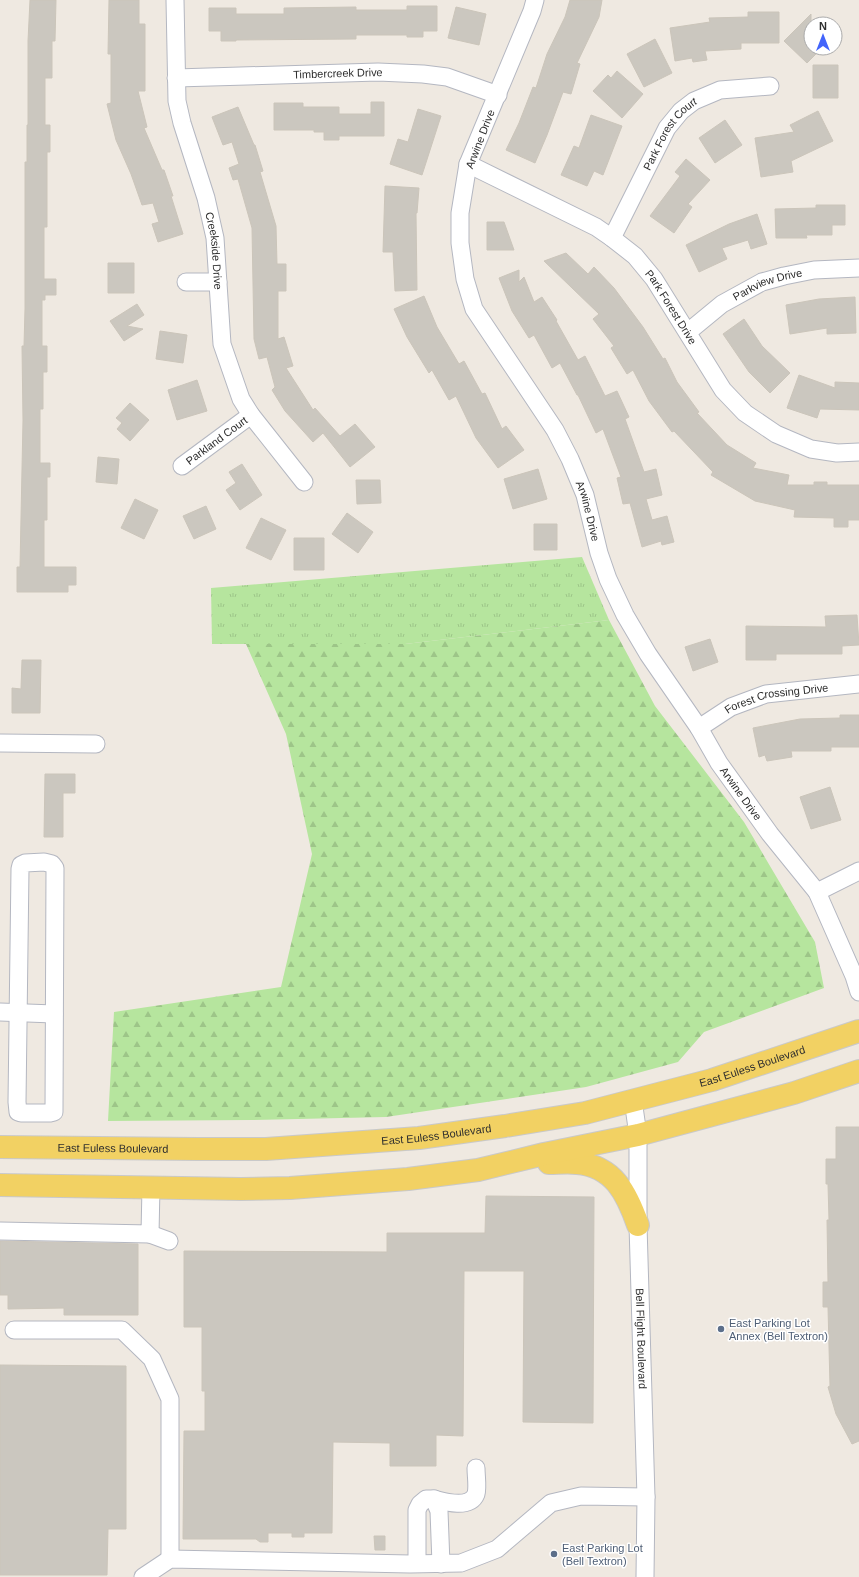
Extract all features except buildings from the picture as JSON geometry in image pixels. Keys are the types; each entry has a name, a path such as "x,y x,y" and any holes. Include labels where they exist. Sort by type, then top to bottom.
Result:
{"main road":[{"name":"East Euless Boulevard","path":"0,1147 266,1149 419,1138 577,1114 712,1080 859,1031"},
{"path":"478,1170 544,1154 638,1135 794,1093 859,1071"},
{"path":"0,1185 241,1189 335,1186 408,1179 527,1164 577,1163 597,1167 617,1181 631,1205 638,1225"}],"street":[{"name":"Creekside Drive","path":"175,0 177,101 182,123 206,198 215,238 222,344 241,399 251,415 304,482"},
{"name":"Arwine Drive","path":"535,0 498,95 468,164 460,213 460,243 465,279 474,309 555,430 570,459 585,496 599,553 608,578 648,654 699,728 719,763 770,834 818,892 854,976 859,992"},
{"name":"Timbercreek Drive","path":"176,78 378,72 423,74 446,77 498,95"},
{"name":"Park Forest Court","path":"612,238 667,128 681,111 694,101 720,90 770,86"},
{"name":"Park Forest Drive","path":"468,164 596,227 635,256 654,279 723,390 745,413 776,434 811,449 837,454 859,452"},
{"name":"Parkview Drive","path":"688,332 722,304 762,282 814,270 859,268"},
{"path":"186,282 218,282"},
{"name":"Parkland Court","path":"182,466 251,415"},
{"name":"Forest Crossing Drive","path":"699,728 731,707 766,694 859,684"},
{"path":"0,743 96,744"},
{"path":"44,862 52,864 55,868 54,1112 18,1112 19,1013 20,869 21,865 25,863 44,862"},
{"path":"818,892 859,871"},
{"path":"0,1012 54,1014"},
{"name":"Bell Flight Boulevard","path":"633,1100 638,1135 638,1225 646,1497 645,1577"},
{"path":"150,1234 151,1187"},
{"path":"0,1231 150,1234 168,1241"},
{"path":"14,1330 122,1330 152,1359 170,1400 170,1559"},
{"path":"417,1563 417,1510 420,1504 426,1499 434,1499 447,1503 467,1502 473,1499 476,1493 476,1468"},
{"path":"143,1577 170,1559 441,1564 461,1563 497,1549 551,1503 581,1496 646,1497"},
{"path":"434,1499 439,1511 441,1564"}],"green space":[{"path":"582,557 609,620 405,644 212,644 211,588"},
{"path":"609,620 655,706 744,822 815,942 824,988 704,1032 678,1062 586,1087 386,1117 108,1121 114,1012 281,987 312,854 286,734 246,644 405,644"}],"place":[{"name":"East Parking Lot Annex (Bell Textron)","path":"721,1329"},
{"name":"East Parking Lot (Bell Textron)","path":"554,1554"}]}
